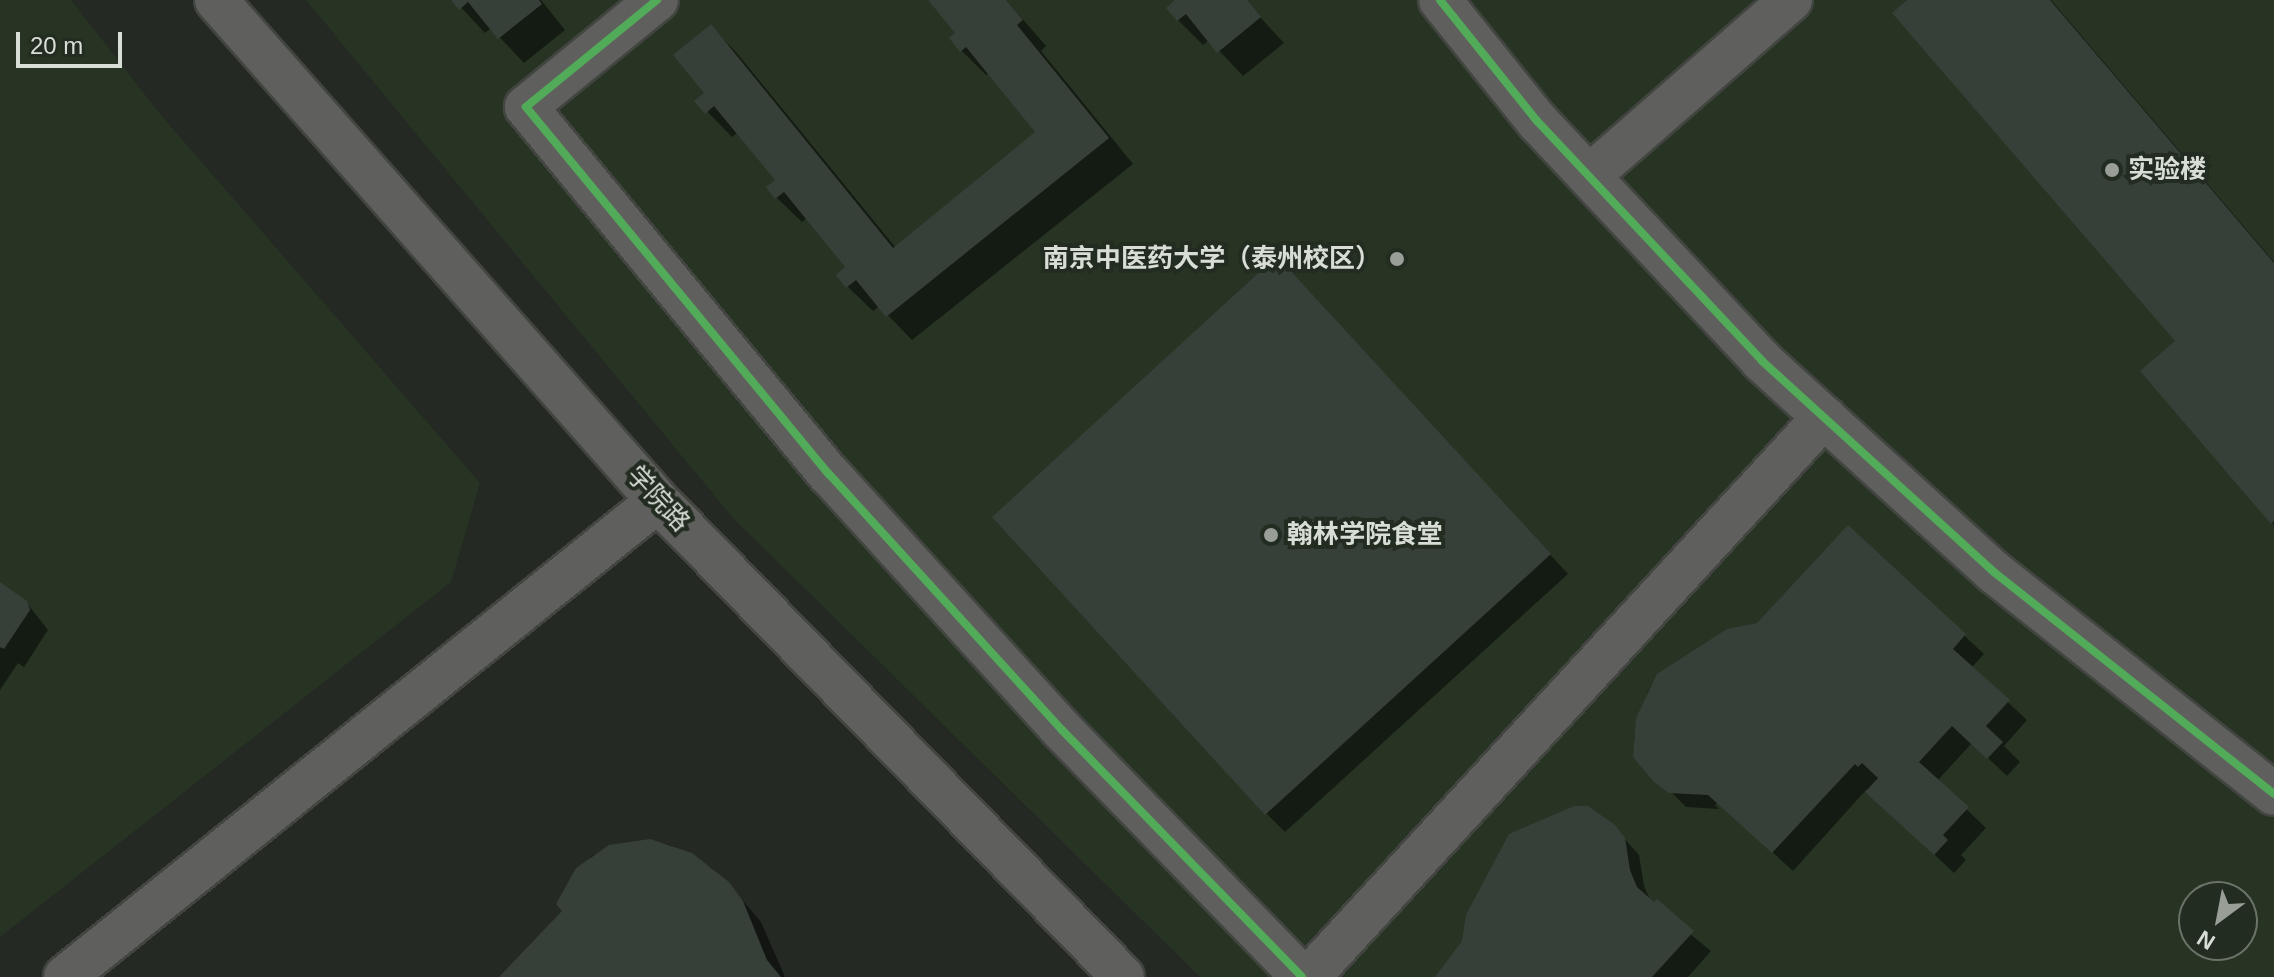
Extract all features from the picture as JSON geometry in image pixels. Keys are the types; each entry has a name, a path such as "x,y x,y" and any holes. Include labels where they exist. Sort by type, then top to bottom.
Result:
{"street":[{"name":"学院路","path":"216,0 658,501 1123,977"},
{"path":"657,0 526,107 829,474 1062,730 1302,977"},
{"path":"1440,0 1537,121 1762,361 1994,572 2274,794"},
{"path":"1589,176 1791,0"},
{"path":"1309,977 1824,417"},
{"path":"65,977 658,501"}],"shaded area":[{"path":"0,0 71,0 160,114 480,483 451,582 0,937"},
{"name":"南京中医药大学（泰州校区）","path":"306,0 2274,0 2274,977 1200,977 733,518"}],"building":[{"path":"451,0 539,0 542,4 498,39 468,2 459,10"},
{"path":"928,0 1006,0 1023,20 1017,25 1109,138 886,317 856,280 846,288 836,275 845,267 784,192 775,199 766,187 775,180 714,106 705,114 694,101 704,93 673,55 711,24 893,248 1035,132 966,47 960,52 949,38 955,33"},
{"path":"1175,0 1247,0 1261,17 1217,53 1186,14 1177,21 1166,8"},
{"name":"实验楼","path":"1907,0 2050,0 2274,263 2274,521 2271,524 2140,371 2175,341 1892,13"},
{"name":"翰林学院食堂","path":"1277,256 1551,554 1265,815 992,517"},
{"path":"1848,525 1966,634 1953,649 2010,700 1986,726 2003,742 1987,759 1952,726 1919,762 1969,807 1943,835 1948,840 1934,855 1865,792 1878,778 1862,763 1858,767 1855,764 1772,853 1708,795 1669,793 1654,782 1633,757 1636,718 1657,674 1727,629 1757,623"},
{"path":"0,582 27,601 30,610 4,649 0,647"},
{"path":"1574,806 1588,806 1615,825 1625,838 1630,870 1637,887 1654,902 1657,899 1694,931 1652,977 1435,977 1462,941 1466,915 1509,834"},
{"path":"650,839 692,853 729,882 743,901 767,960 781,977 499,977 562,911 556,904 576,868 609,845"}],"cycle path":[{"path":"657,0 526,107 829,474 1062,730 1302,977"},
{"path":"1440,0 1537,121 1762,361 1994,572 2274,794"}],"place":[{"name":"实验楼","path":"2112,170"},
{"name":"南京中医药大学（泰州校区）","path":"1397,259"},
{"name":"翰林学院食堂","path":"1271,535"}]}
